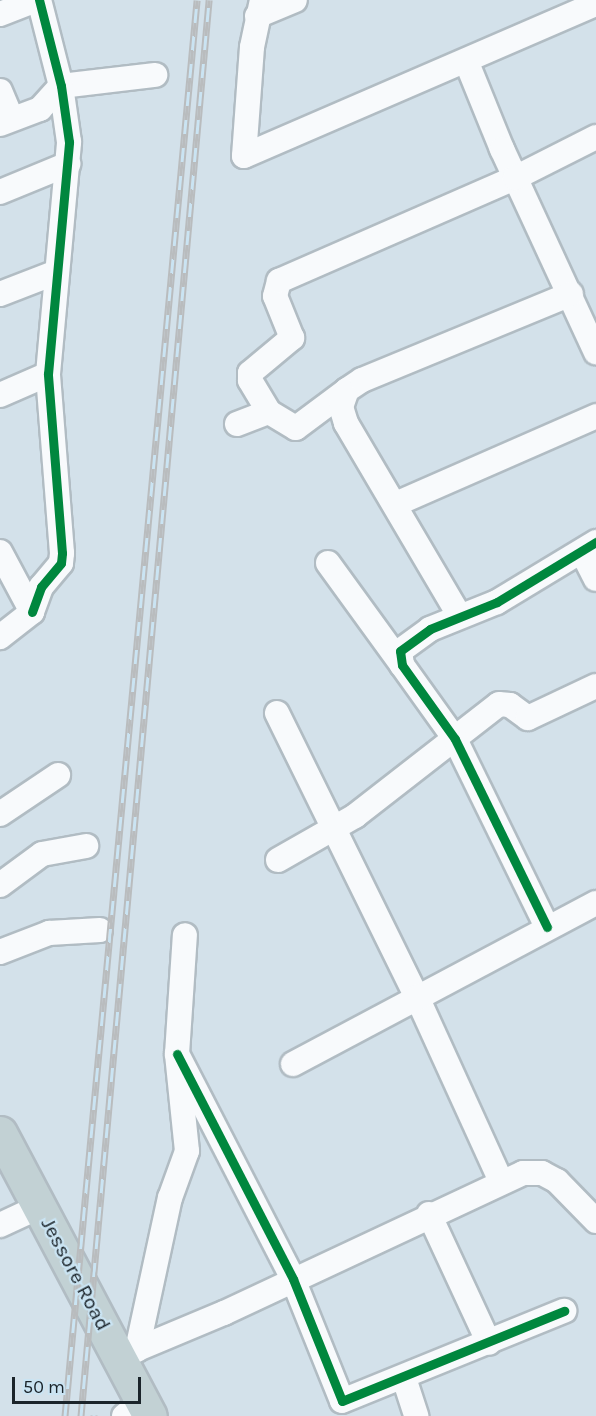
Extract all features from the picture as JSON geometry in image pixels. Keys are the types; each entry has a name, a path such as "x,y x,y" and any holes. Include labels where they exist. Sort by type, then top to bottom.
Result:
{"highway":[{"name":"Jessore Road","path":"0,1133 41,1206 77,1284 129,1353 139,1411"}],"street":[{"path":"0,14 38,0 61,86 69,142 48,374 62,553 56,571 41,587 32,612 0,637"},
{"path":"295,0 259,8 244,156 467,63 596,4"},
{"path":"467,63 515,178 571,294 596,352"},
{"path":"0,91 6,122 40,110 61,86 154,75"},
{"path":"571,294 362,380 296,428 269,412 250,380 250,373 292,338 274,296 279,281 515,178 596,137"},
{"path":"0,192 68,164"},
{"path":"0,294 57,272"},
{"path":"0,395 48,374"},
{"path":"347,390 341,407 346,423 396,504 459,615"},
{"path":"237,423 269,412"},
{"path":"396,504 596,416"},
{"path":"402,664 400,651 413,640 459,615 497,602 589,547 596,579"},
{"path":"0,552 32,612"},
{"path":"328,563 455,739 548,927"},
{"path":"278,860 333,830 499,704 510,705 528,718 596,686"},
{"path":"277,713 417,997 501,1181"},
{"path":"0,814 58,775"},
{"path":"0,885 42,854 86,846"},
{"path":"293,1064 596,903"},
{"path":"0,952 49,933 100,930"},
{"path":"129,1353 170,1198 187,1150 177,1054 185,934"},
{"path":"177,1054 293,1280 342,1401 404,1378 564,1311"},
{"path":"129,1353 293,1280 501,1181 523,1173 542,1173 556,1181 596,1221"},
{"path":"0,1225 41,1206"},
{"path":"429,1215 489,1343"},
{"path":"404,1378 416,1416"}],"railway":[{"path":"65,1416 197,0"},
{"path":"81,1416 209,0"}],"cycle path":[{"path":"32,612 41,587 61,563 62,553 48,374 69,142 61,86 39,0"},
{"path":"547,927 455,739 402,665 400,651 430,629 497,602 596,542"},
{"path":"177,1054 293,1279 342,1401 564,1311"}]}
